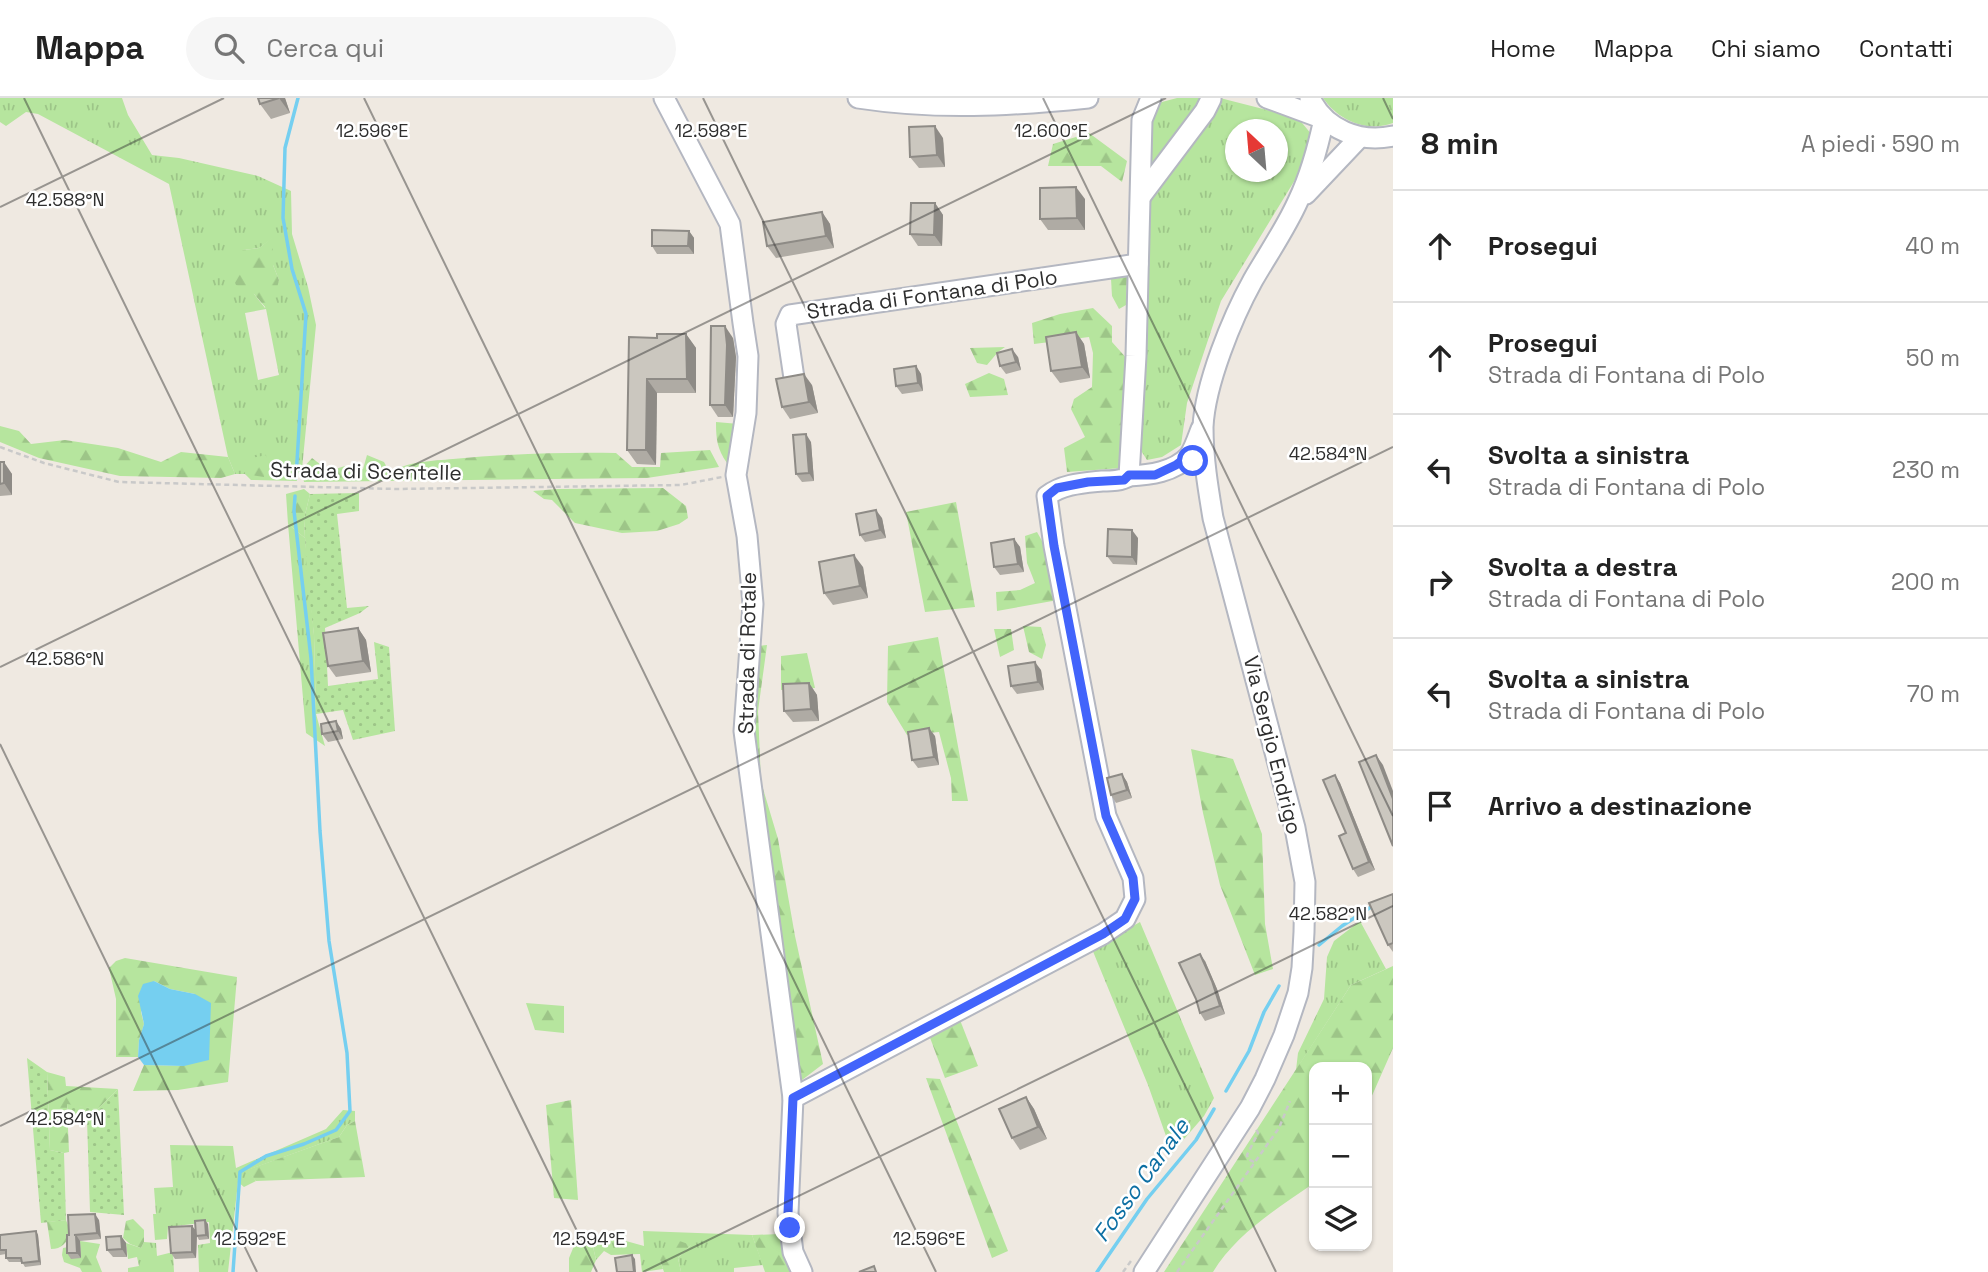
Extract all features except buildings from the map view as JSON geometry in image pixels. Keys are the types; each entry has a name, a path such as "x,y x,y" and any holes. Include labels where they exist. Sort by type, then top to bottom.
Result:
{"street":[{"name":"Strada di Rotale","path":"664,98 730,224 748,356 746,413 736,475 747,536 753,604 744,731 793,1098"},
{"path":"859,98 933,107 1013,105 1088,98"},
{"path":"802,1272 793,1252 788,1213 793,1098 1103,934 1125,919 1135,899 1133,878 1106,816 1054,546 1047,496 1057,488 1088,482 1124,480 1129,475 1134,404 1142,120 1152,98"},
{"path":"1267,98 1324,119 1340,131 1359,138 1380,139 1393,136"},
{"path":"1310,98 1324,119"},
{"path":"1141,195 1205,111 1211,99"},
{"name":"Via Sergio Endrigo","path":"1140,1264 1250,1108 1284,1035 1298,993 1304,932 1305,882 1295,828 1213,518 1205,473 1203,425 1211,384 1225,340 1251,284 1298,202 1316,158 1324,119"},
{"name":"Via Sergio Endrigo","path":"1298,202 1359,138"},
{"name":"Strada di Fontana di Polo","path":"794,378 786,324 790,315 1138,264"},
{"path":"1129,475 1155,475 1176,465 1189,455 1203,425"}],"path":[{"name":"Strada di Scentelle","path":"0,447 44,463 132,483 397,489 681,485 736,475"},
{"path":"1177,1272 1279,1128 1290,1101"},
{"path":"1251,1124 1258,1133 1247,1155 1248,1160 1254,1162"},
{"path":"1123,1272 1140,1264"}],"green space":[{"path":"0,98 122,98 128,115 152,155 179,158 258,176 291,191 292,234 316,325 302,469 296,477 297,481 251,480 245,474 235,474 228,457 169,184 38,114 26,112 6,126 0,122","holes":["273,238 273,265 279,280 265,308 254,294 243,250 259,248","266,309 279,375 258,380 245,313"]},
{"path":"1177,98 1220,98 1298,118 1312,135 1298,175 1221,301 1187,403 1181,445 1162,457 1147,460 1138,446 1151,129 1158,103"},
{"path":"1323,98 1393,98 1393,123 1373,126 1354,122 1336,113"},
{"path":"1089,133 1127,161 1122,182 1101,166 1048,166 1053,144"},
{"path":"273,237 273,265 279,280 275,296 266,308 254,294 236,285 227,264 243,250 259,248"},
{"path":"1127,277 1126,305 1119,309 1112,296 1111,279"},
{"path":"1093,308 1112,326 1112,342 1129,361 1122,468 1067,472 1064,448 1085,437 1071,409 1074,399 1092,387 1093,353 1089,337 1034,344 1032,323"},
{"path":"1005,347 987,365 977,363 970,348"},
{"path":"989,373 1004,379 1008,395 970,397 965,384"},
{"path":"716,422 739,424 727,463 718,444"},
{"path":"0,426 19,431 31,444 65,440 118,448 161,462 181,452 228,457 235,474 221,478 120,476 39,458 0,442"},
{"path":"710,450 719,467 647,478 304,482 302,469 312,458 329,471 345,466 363,469 367,455 384,462 390,473 404,466 429,461 575,453 616,453 632,467 660,467 661,453"},
{"path":"267,455 264,477 245,474 246,459"},
{"path":"663,488 686,506 688,518 657,531 622,533 575,523 552,500 544,499 533,491 557,489"},
{"path":"304,489 310,494 304,519 305,538 288,524 286,494"},
{"path":"359,493 359,511 337,514 347,608 369,606 360,613 325,628 328,686 378,679 374,642 389,647 395,731 353,740 343,710 316,714 314,635 304,519 310,494"},
{"path":"956,502 975,607 925,612 906,512"},
{"path":"288,524 305,538 314,635 316,714 325,746 306,733"},
{"path":"1037,532 1046,548 1058,600 997,611 996,592 1020,590 1035,583 1027,563 1025,536"},
{"path":"1023,626 1041,627 1046,645 1042,659 1029,652"},
{"path":"994,629 1011,629 1014,650 1000,657"},
{"path":"938,637 968,801 952,801 951,778 939,732 907,735 887,702 888,646"},
{"path":"767,645 758,711 761,782 778,839 795,936 823,1064 802,1080 790,1049 751,713 756,646"},
{"path":"807,653 815,688 781,690 781,656"},
{"path":"1191,749 1233,759 1262,834 1265,924 1273,969 1255,975 1220,885"},
{"path":"1360,921 1386,969 1351,985 1296,1070 1298,1053 1324,999 1327,957 1334,941"},
{"path":"1140,922 1214,1098 1204,1116 1172,1153 1148,1085 1092,949"},
{"path":"125,958 237,977 228,1082 178,1090 133,1091 144,1065 184,1066 195,994 170,989 154,981 141,1012 144,1024 138,1057 116,1057 116,999 109,968 116,961"},
{"path":"1393,966 1393,1048 1372,1096 1372,1062 1309,1062 1309,1186 1246,1234 1222,1258 1213,1272 1164,1272 1351,985"},
{"path":"526,1003 564,1006 564,1033 535,1030"},
{"path":"960,1020 978,1066 945,1078 929,1035"},
{"path":"27,1058 47,1072 50,1150 64,1153 66,1220 41,1223"},
{"path":"47,1072 65,1077 66,1086 118,1089 98,1109 67,1105 69,1152 50,1150"},
{"path":"926,1078 940,1079 1008,1251 992,1258"},
{"path":"118,1089 124,1215 90,1212 87,1120 68,1120 67,1104 98,1109"},
{"path":"571,1100 578,1200 554,1198 546,1105"},
{"path":"343,1110 355,1111 355,1121 347,1125 339,1137 248,1170 256,1181 244,1187 238,1182 228,1272 199,1272 198,1245 210,1243 209,1222 168,1227 167,1239 155,1240 154,1188 173,1187 170,1145 233,1146 236,1168 326,1129"},
{"path":"355,1121 365,1177 256,1181 247,1170 339,1137 347,1125"},
{"path":"133,1219 144,1230 141,1248 123,1238 126,1221"},
{"path":"66,1220 71,1233 63,1245 51,1249 47,1222"},
{"path":"625,1231 626,1241 644,1246 643,1231 752,1235 763,1265 734,1268 734,1272 681,1272 678,1258 691,1245 660,1260 663,1269 642,1272 640,1254 611,1255 604,1251 596,1260 592,1242 603,1235"},
{"path":"780,1234 795,1272 765,1272 752,1235"},
{"path":"668,1237 691,1245 678,1258 681,1272 664,1272 660,1260"},
{"path":"80,1241 100,1244 96,1257 102,1272 82,1272 80,1268 64,1262 63,1248 71,1247 81,1258"},
{"path":"576,1241 592,1242 596,1260 591,1272 569,1272 569,1258"},
{"path":"144,1242 156,1243 157,1256 173,1252 174,1272 128,1272 128,1268 139,1266 137,1257 128,1259 126,1243 141,1248"}],"water":[{"path":"154,981 170,989 195,994 211,1003 209,1060 184,1066 144,1065 138,1057 144,1024 138,996 143,984"}],"waterway":[{"path":"296,478 306,314 292,269 283,218 285,148 298,98"},
{"path":"233,1272 240,1172 266,1156 336,1130 350,1111 347,1053 329,941 311,658 294,511 295,496"},
{"name":"Fosso Canale","path":"1319,945 1374,905"},
{"name":"Fosso Canale","path":"1226,1091 1249,1051 1264,1012 1279,986"},
{"name":"Fosso Canale","path":"1097,1272 1147,1199 1196,1140 1214,1109"}],"route":[{"path":"790,1228 788,1213 793,1098 1103,934 1125,919 1135,899 1133,878 1106,816 1054,546 1047,496 1057,488 1088,482 1124,480 1129,475 1155,475 1189,455 1193,461"}]}
